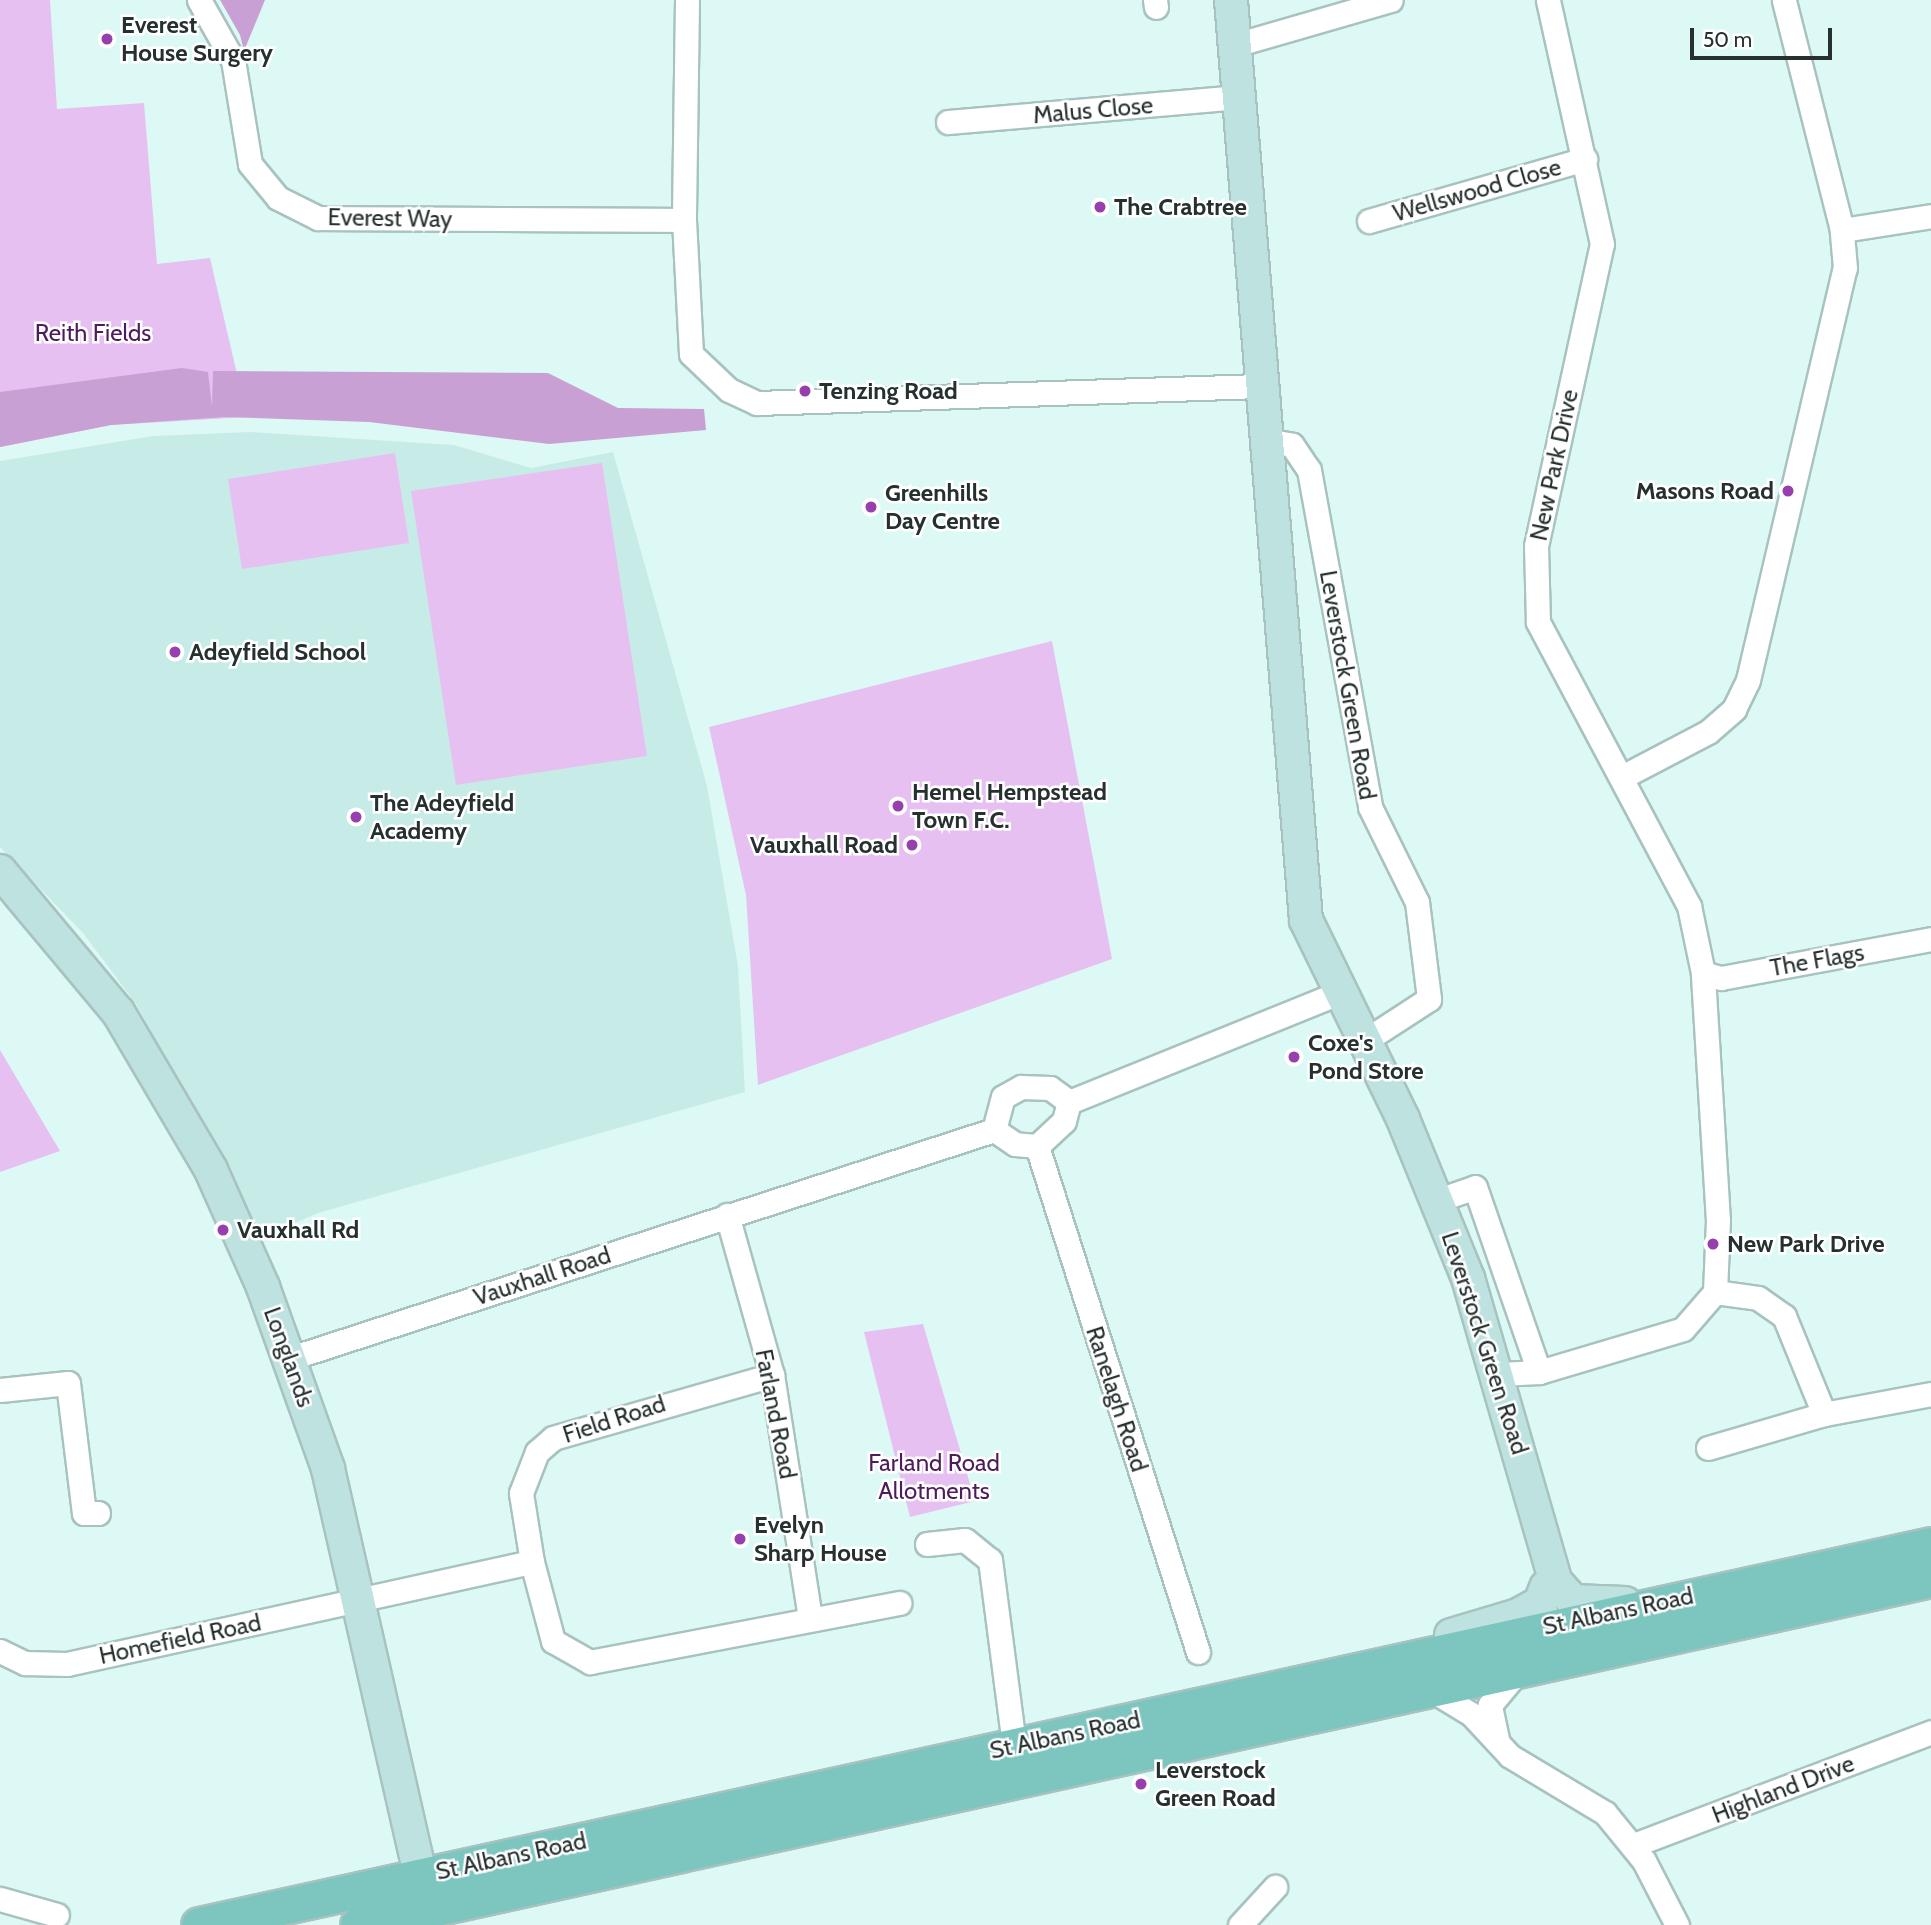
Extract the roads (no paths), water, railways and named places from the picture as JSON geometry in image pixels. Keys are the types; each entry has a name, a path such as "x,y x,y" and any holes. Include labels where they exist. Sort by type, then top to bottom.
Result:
{"main road":[{"name":"St Albans Road","path":"199,1925 239,1921 420,1876 1424,1651 1541,1616 1672,1599 1931,1545"},
{"name":"St Albans Road","path":"358,1925 1521,1669 1692,1628 1931,1579"}],"street":[{"name":"Everest Way","path":"199,0 233,60 250,164 278,198 318,218 684,220"},
{"path":"687,0 684,220 691,354 729,390 757,403 1258,386"},
{"name":"Leverstock Green Road","path":"1231,0 1258,386 1265,440 1299,887 1306,920 1339,993 1366,1040 1438,1200 1500,1374 1550,1568 1563,1593 1587,1605 1672,1599"},
{"path":"1235,44 1391,0"},
{"name":"New Park Drive","path":"1548,0 1602,244 1536,546 1538,622 1689,906 1703,973 1718,1221 1715,1292"},
{"path":"1622,777 1708,732 1734,709 1748,680 1845,268 1842,230 1784,0"},
{"name":"Malus Close","path":"948,122 1239,97"},
{"name":"Wellswood Close","path":"1370,221 1585,159"},
{"path":"1842,230 1931,216"},
{"name":"Leverstock Green Road","path":"1265,440 1292,445 1309,470 1370,807 1417,902 1429,999 1366,1040"},
{"name":"Longlands","path":"0,871 85,966 156,1073 211,1170 291,1358 362,1604 427,1910"},
{"name":"The Flags","path":"1703,973 1721,978 1931,939"},
{"path":"1069,1102 1339,993"},
{"path":"1021,1087 1050,1088 1069,1102 1065,1121 1037,1146 1015,1144 994,1130 1003,1097 1021,1087"},
{"name":"Vauxhall Road","path":"291,1358 994,1130"},
{"name":"Ranelagh Road","path":"1037,1146 1198,1651"},
{"name":"Leverstock Green Road","path":"1438,1200 1475,1187 1539,1372"},
{"name":"Farland Road","path":"727,1215 772,1375 810,1617"},
{"path":"1500,1374 1539,1372 1682,1329 1715,1292 1758,1298 1784,1316 1824,1414"},
{"name":"Field Road","path":"532,1563 521,1493 537,1452 554,1438 772,1375"},
{"path":"0,1390 68,1383 84,1513 98,1513"},
{"path":"1708,1448 1824,1414 1931,1394"},
{"path":"927,1544 965,1540 990,1560 1014,1745"},
{"path":"362,1604 532,1563 553,1641 590,1662 810,1617 899,1603"},
{"name":"Leverstock Green Road","path":"1541,1616 1550,1568"},
{"name":"Homefield Road","path":"0,1651 25,1663 67,1664 362,1604"},
{"path":"1541,1616 1555,1644 1666,1622 1692,1628"},
{"path":"1499,1745 1490,1705 1521,1669"},
{"path":"1428,1688 1460,1706 1499,1745 1593,1803 1634,1845 1677,1925"},
{"name":"Highland Drive","path":"1634,1845 1931,1732"},
{"path":"1240,1925 1275,1887"},
{"path":"0,1899 57,1915"}],"place":[{"name":"Everest House Surgery","path":"107,39"},
{"name":"The Crabtree","path":"1100,207"},
{"name":"Tenzing Road","path":"805,391"},
{"name":"Masons Road","path":"1788,491"},
{"name":"Greenhills Day Centre","path":"871,507"},
{"name":"Adeyfield School","path":"175,652"},
{"name":"Hemel Hempstead Town F.C.","path":"898,806"},
{"name":"The Adeyfield Academy","path":"356,817"},
{"name":"Vauxhall Road","path":"912,845"},
{"name":"Coxe's Pond Store","path":"1294,1057"},
{"name":"Vauxhall Rd","path":"223,1230"},
{"name":"New Park Drive","path":"1713,1244"},
{"name":"Evelyn Sharp House","path":"740,1539"},
{"name":"Leverstock Green Road","path":"1141,1784"}],"park label":[{"name":"Reith Fields","path":"93,333"},
{"name":"Farland Road Allotments","path":"934,1477"}]}
